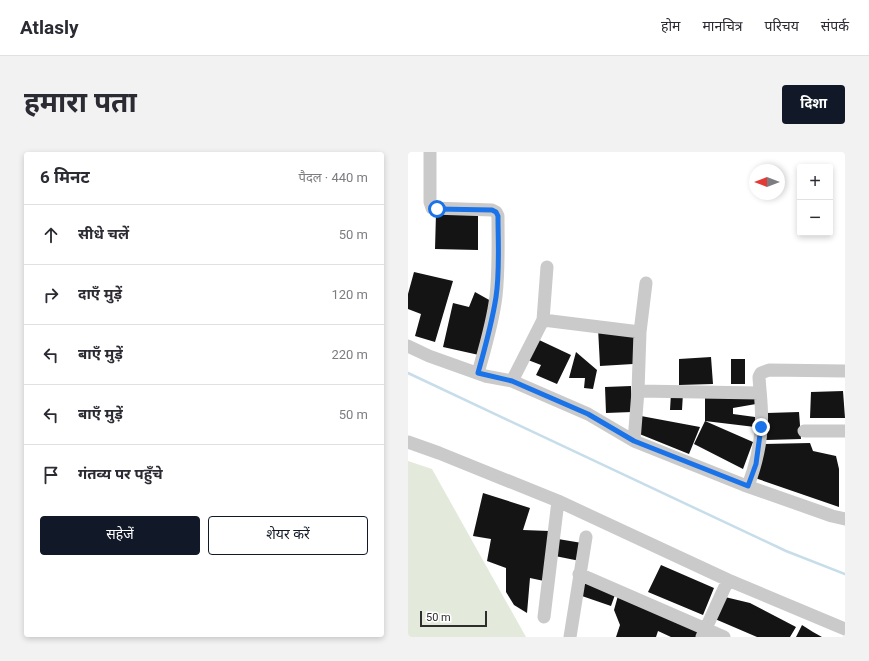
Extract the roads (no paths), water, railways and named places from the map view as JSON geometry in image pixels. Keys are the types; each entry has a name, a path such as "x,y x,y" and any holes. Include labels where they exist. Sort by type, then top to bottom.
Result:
{"street":[{"path":"430,152 430,202 432,208 492,210 496,212 498,216 496,296 490,332 478,373"},
{"path":"512,381 543,320 546,267"},
{"path":"634,441 638,391 640,332 646,283"},
{"path":"543,320 640,332"},
{"path":"408,346 429,356 478,373 512,381 588,414 634,441 748,486 832,516 845,518"},
{"path":"748,486 756,464 760,441 761,427 759,377 761,373 769,370 845,371"},
{"path":"638,391 760,393"},
{"path":"804,431 845,431"},
{"path":"408,442 558,501 728,580 845,629"},
{"path":"544,617 558,501"},
{"path":"570,637 586,538"},
{"path":"579,574 704,633 724,637"},
{"path":"704,633 728,580"}],"waterway":[{"path":"408,373 786,551 845,574"}]}
